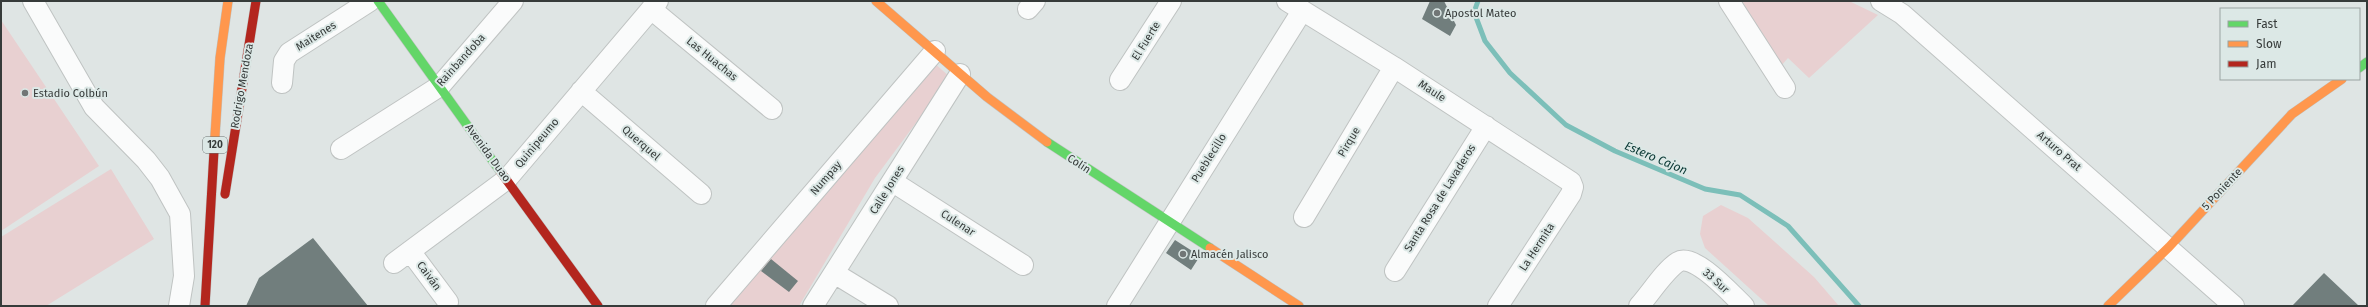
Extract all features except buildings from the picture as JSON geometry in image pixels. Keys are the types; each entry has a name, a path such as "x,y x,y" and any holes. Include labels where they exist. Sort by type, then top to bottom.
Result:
{"street":[{"path":"33,1 94,107 146,160 160,178 180,214 184,276 179,306"},
{"name":"Rodrigo Mendoza","path":"204,306 220,58 228,1"},
{"name":"Rodrigo Mendoza","path":"224,201 256,1"},
{"name":"Maitenes","path":"282,83 284,61 289,53 370,1"},
{"name":"Avenida Duao","path":"378,1 598,306"},
{"name":"Rainbandoba","path":"341,149 440,86 513,1"},
{"name":"Colín","path":"876,1 960,74 1041,138 1299,306"},
{"name":"El Fuerte","path":"1120,80 1171,1"},
{"path":"1729,1 1785,88"},
{"name":"Arturo Prat","path":"1881,1 1902,14 2169,247 2234,306"},
{"name":"Quinipeumo","path":"394,263 507,179 655,5"},
{"name":"Las Huachas","path":"655,5 772,109"},
{"name":"Maule","path":"1294,6 1394,67 1569,179 1573,186"},
{"name":"Pueblecillo","path":"1117,306 1169,222 1294,6"},
{"name":"Numpay","path":"716,306 935,51"},
{"name":"Pirque","path":"1304,217 1394,67"},
{"name":"Calle Jones","path":"813,306 960,74"},
{"name":"5 Poniente","path":"2108,306 2169,247 2292,114 2341,80"},
{"name":"Querquel","path":"581,91 700,194"},
{"name":"Santa Rosa de Lavaderos","path":"1395,271 1486,126"},
{"name":"Culenar","path":"892,182 1023,265"},
{"name":"La Hermita","path":"1498,306 1572,194 1573,186"},
{"name":"Rodrigo Mendoza","path":"206,290 219,223"},
{"name":"Caiván","path":"410,251 448,302"},
{"name":"33 Sur","path":"1639,306 1678,262 1686,260 1699,266 1744,306"},
{"path":"834,273 888,306"}],"shaded area":[{"path":"1742,1 1849,1 1878,15 1809,78 1788,58 1780,67"},
{"name":"Estadio Colbún","path":"1,20 99,166 1,231"},
{"path":"933,62 950,77 875,178 799,306 723,306"},
{"path":"111,169 154,239 46,306 1,306 1,237"},
{"path":"1721,205 1748,218 1814,277 1839,306 1769,306 1705,248 1700,234 1703,216"}],"waterway":[{"name":"Estero Cajon","path":"1478,1 1474,12 1485,41 1510,73 1566,125 1615,151 1705,189 1740,195 1788,226 1859,306"}],"traffic: fast":[{"path":"378,1 500,171"},
{"path":"2360,67 2367,62"},
{"path":"1047,142 1210,248"}],"traffic: slow":[{"path":"214,151 220,58 228,1"},
{"path":"876,1 987,97 1047,142"},
{"path":"2108,306 2169,247 2292,114 2341,80"},
{"path":"1210,248 1299,306"}],"traffic: jam":[{"path":"225,194 256,1"},
{"path":"205,306 214,151"},
{"path":"500,171 598,306"}],"place":[{"name":"Apostol Mateo","path":"1437,13"},
{"name":"Estadio Colbún","path":"25,93"},
{"name":"Almacén Jalisco","path":"1183,254"}]}
